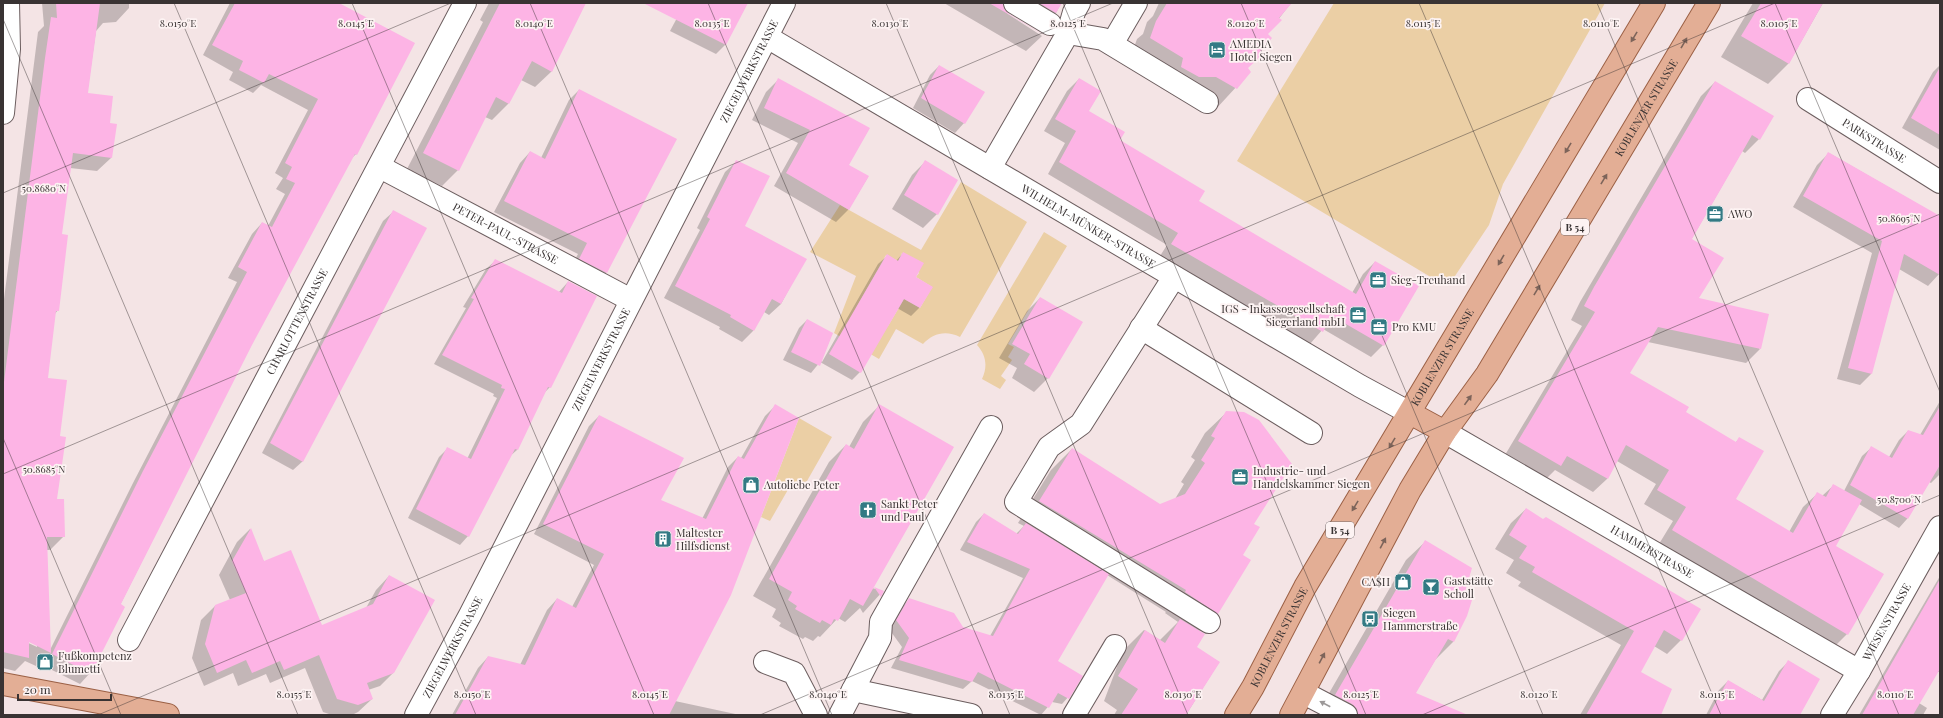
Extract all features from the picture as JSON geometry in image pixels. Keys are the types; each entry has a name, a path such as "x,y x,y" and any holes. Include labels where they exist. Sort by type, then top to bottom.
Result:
{"main road":[{"name":"KOBLENZER STRASSE","path":"1236,715 1253,687 1305,587 1654,3"},
{"name":"KOBLENZER STRASSE","path":"1292,715 1410,490 1445,432 1487,374 1704,8"},
{"path":"1410,413 1445,432"},
{"path":"3,684 168,715"}],"street":[{"path":"3,110 9,49 8,3"},
{"name":"CHARLOTTENSTRASSE","path":"129,640 380,167 465,3"},
{"name":"ZIEGELWERKSTRASSE","path":"416,715 784,3"},
{"path":"1015,3 1059,28 1103,39 1207,102"},
{"path":"990,168 1059,28 1074,12 1079,3"},
{"path":"1112,44 1136,3"},
{"name":"WILHELM-MÜNKER-STRASSE","path":"767,38 1360,386 1410,413"},
{"name":"PARKSTRASSE","path":"1808,99 1940,182"},
{"name":"PETER-PAUL-STRASSE","path":"380,167 631,300"},
{"path":"1174,277 1081,424 1049,447 1016,502 1209,622"},
{"path":"1141,328 1311,433"},
{"path":"840,715 880,638 881,622 991,427"},
{"name":"HAMMERSTRASSE","path":"1445,432 1859,672"},
{"name":"WIESENSTRASSE","path":"1832,715 1859,672 1940,527"},
{"path":"1074,715 1115,646"},
{"path":"765,662 794,672 816,715"},
{"path":"853,690 896,707 971,715"},
{"path":"1304,693 1346,715"}],"shaded area":[{"path":"1334,3 1605,3 1503,184 1489,225 1453,279 1446,283 1439,282 1237,161"},
{"path":"961,182 1027,222 960,337 945,333 931,337 923,344 896,329 879,359 834,333 856,276 810,252 840,205 921,250","holes":["902,253 919,273 916,277 932,287 920,308 904,299 888,326 856,308 886,255 898,261"]},
{"path":"1044,232 1067,246 1008,344 1014,347 1008,357 1012,360 1001,376 1006,380 1000,389 982,379 985,370 985,361 977,345"},
{"path":"799,418 832,437 807,481 799,484 793,481 770,521 761,517"}],"building":[{"path":"56,3 100,3 88,93 113,96 110,123 117,124 112,158 73,153 62,234 68,235 59,311 56,311 48,378 67,380 60,436 66,437 57,499 64,499 65,537 47,537 51,653 29,642 29,658 3,652 3,390 45,58 51,17 57,18"},
{"path":"235,3 339,3 415,43 357,155 355,154 252,345 121,604 125,607 91,674 52,654 143,471 247,272 238,267 262,222 272,227 295,183 286,179 292,167 285,163 318,99 269,74 264,83 239,70 243,61 212,45"},
{"path":"500,3 586,3 552,72 532,61 509,104 496,97 459,171 423,153"},
{"path":"643,3 748,3 726,45"},
{"path":"989,3 1003,3 1004,9 1009,14 1044,35"},
{"path":"1039,3 1062,3 1056,13"},
{"name":"AMEDIA Hotel Siegen","path":"1167,3 1292,3 1279,18 1282,20 1268,34 1272,38 1259,53 1262,55 1248,68 1251,72 1237,89 1216,77 1199,77 1181,67 1183,58 1150,38 1156,21"},
{"path":"1761,3 1823,3 1789,64 1741,36"},
{"path":"939,65 985,92 965,124 921,98"},
{"path":"1940,67 1940,135 1911,118"},
{"path":"778,78 870,128 849,165 869,176 849,210 786,173 810,130 764,108"},
{"path":"1079,78 1101,91 1089,111 1125,132 1120,140 1205,191 1199,201 1356,294 1375,261 1419,286 1384,346 1332,316 1323,332 1171,244 1178,233 1059,162 1076,131 1055,119"},
{"path":"1715,81 1774,116 1760,140 1752,135 1692,239 1724,258 1699,298 1769,314 1761,349 1658,327 1630,373 1689,407 1686,412 1736,442 1739,437 1764,451 1736,499 1793,533 1817,492 1826,497 1833,484 1862,500 1836,546 1884,574 1848,635 1672,530 1686,507 1657,490 1669,470 1626,445 1608,479 1567,456 1561,466 1518,441 1595,312 1584,306 1594,287"},
{"path":"579,89 677,139 607,273 579,259 587,243 504,201 530,151 545,159"},
{"path":"1828,152 1940,216 1940,275 1904,254 1872,374 1848,368 1882,241 1803,196"},
{"path":"736,160 770,176 745,226 807,259 781,304 772,299 754,331 730,317 731,315 675,286 710,219 707,217"},
{"path":"925,160 958,180 938,215 904,195"},
{"path":"393,210 427,228 303,462 270,443"},
{"path":"903,252 924,263 916,277 933,287 920,308 904,299 861,373 829,354 887,254 898,261"},
{"path":"495,259 562,293 568,281 597,296 551,388 548,387 518,450 515,449 469,537 416,509 447,447 471,459 505,389 501,388 502,385 442,355 474,299 471,298"},
{"path":"1040,297 1083,322 1049,379 1024,364 1030,354 1012,344"},
{"path":"807,319 833,333 820,366 791,352"},
{"name":"Maltester Hilfsdienst","path":"775,404 799,418 731,595 669,715 455,715 488,656 525,665 557,598 576,608 604,554 543,524 599,415 684,458 661,500 706,519 738,456 744,459"},
{"name":"Sankt Peter und Paul","path":"879,404 954,447 863,606 850,599 838,621 834,619 831,625 822,620 820,623 795,609 797,606 788,600 792,592 769,579 846,444 854,449"},
{"path":"1940,406 1940,465 1908,519 1850,485 1871,446 1892,458 1908,430 1923,435"},
{"path":"1226,411 1244,412 1259,420 1292,464 1254,524 1260,527 1243,555 1251,560 1218,614 1185,592 1186,590 1039,501 1072,448 1160,504 1185,494 1205,463 1201,460 1215,438 1211,436"},
{"path":"1526,508 1543,519 1546,517 1701,609 1682,641 1664,630 1641,672 1672,689 1661,715 1586,715 1634,631 1532,572 1535,567 1519,558 1527,546 1509,535"},
{"path":"984,513 1018,534 1026,523 1109,574 1058,661 1083,676 1069,699 1058,693 1049,708 978,672 972,682 899,660 909,638 896,620 909,598 954,613 963,627 993,636 1030,569 967,542"},
{"path":"251,528 264,561 291,550 322,625 373,604 389,575 435,600 394,673 367,683 373,699 358,705 337,699 319,655 284,670 280,661 252,673 246,660 217,673 205,644 215,605 246,593 232,561"},
{"path":"1425,540 1472,568 1464,595 1472,600 1467,616 1454,642 1448,639 1416,693 1468,715 1358,715 1357,709 1352,704 1335,695"},
{"path":"1940,579 1940,669 1913,715 1862,715"},
{"path":"874,587 884,591 881,597"},
{"path":"1180,619 1205,634 1197,647 1220,662 1186,715 1121,715 1138,689 1118,676 1145,630 1165,643"},
{"path":"1788,660 1820,679 1800,715 1709,715 1728,680 1764,701"}],"place":[{"name":"AMEDIA Hotel Siegen","path":"1217,50"},
{"name":"AWO","path":"1715,214"},
{"name":"Sieg-Treuhand","path":"1378,280"},
{"name":"IGS - Inkassogesellschaft Siegerland mbH","path":"1358,315"},
{"name":"Pro KMU","path":"1379,327"},
{"name":"Industrie- und Handelskammer Siegen","path":"1240,477"},
{"name":"Autoliebe Peter","path":"751,485"},
{"name":"Sankt Peter und Paul","path":"868,510"},
{"name":"Maltester Hilfsdienst","path":"663,539"},
{"name":"CA$H","path":"1403,582"},
{"name":"Gaststätte Scholl","path":"1431,587"},
{"name":"Siegen Hammerstraße","path":"1370,619"},
{"name":"Fußkompetenz Blumetti","path":"45,662"}]}
